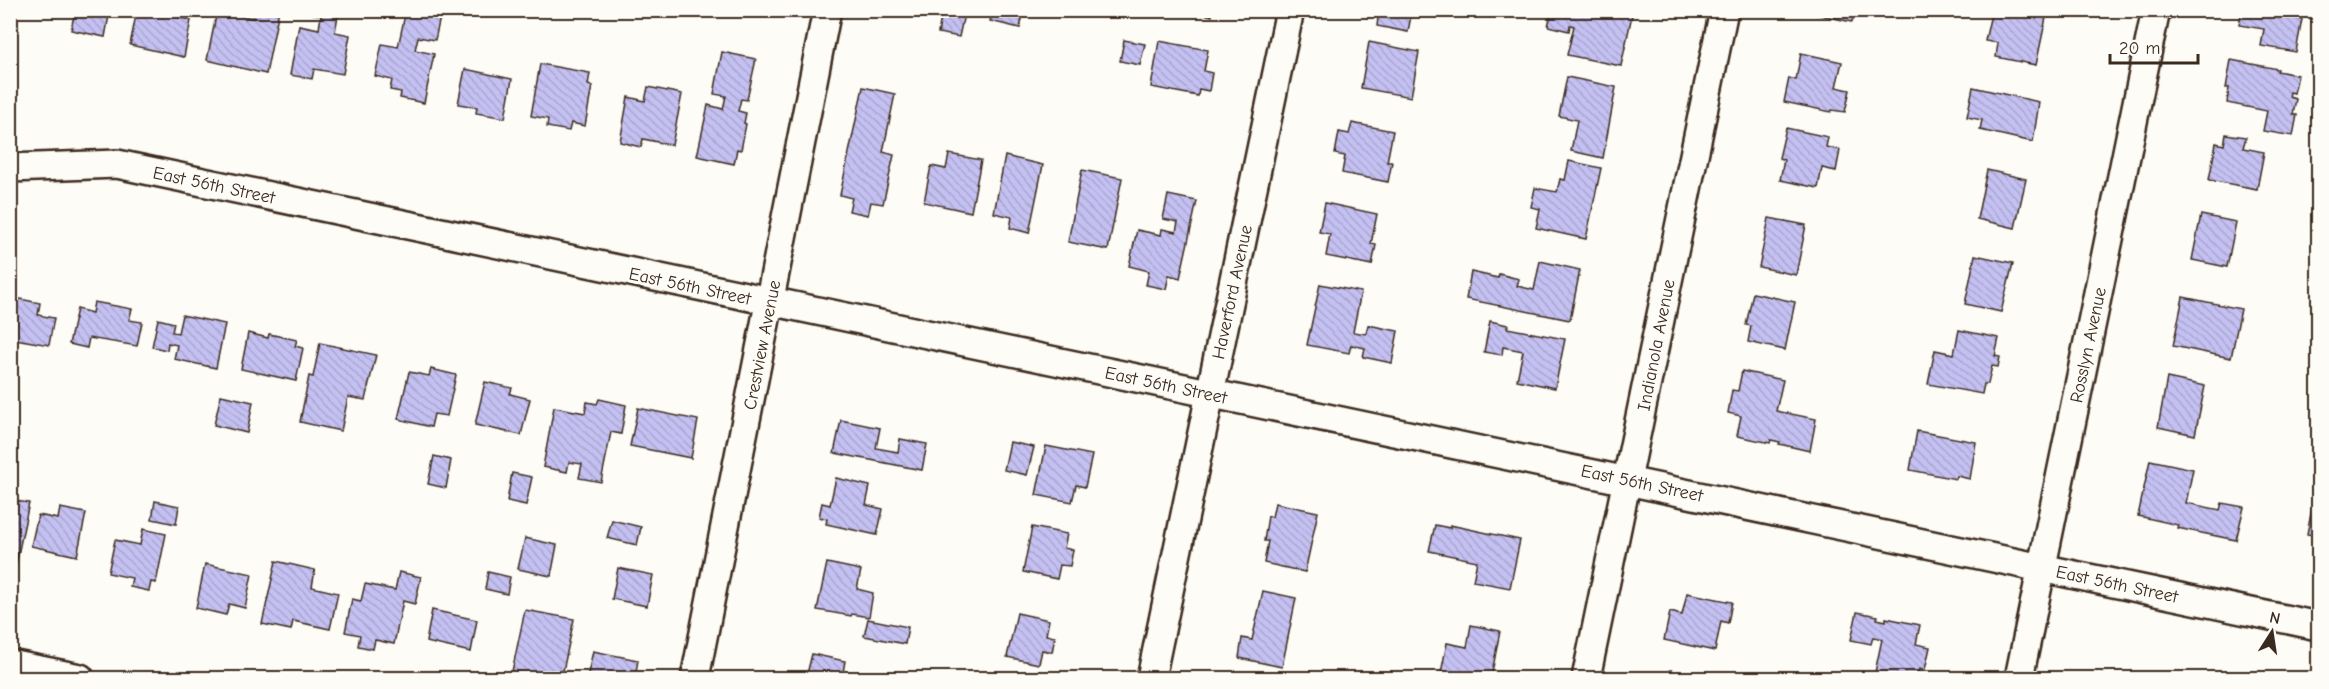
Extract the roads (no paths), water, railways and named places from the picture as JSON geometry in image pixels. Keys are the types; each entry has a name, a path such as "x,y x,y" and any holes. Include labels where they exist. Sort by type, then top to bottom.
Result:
{"street":[{"name":"Crestview Avenue","path":"695,678 771,303 827,10"},
{"name":"Haverford Avenue","path":"1151,678 1290,10"},
{"name":"Indianola Avenue","path":"1586,678 1724,10"},
{"name":"Rosslyn Avenue","path":"2019,678 2156,10"},
{"name":"East 56th Street","path":"10,168 117,164 2319,626"},
{"path":"10,664 80,678"}]}
